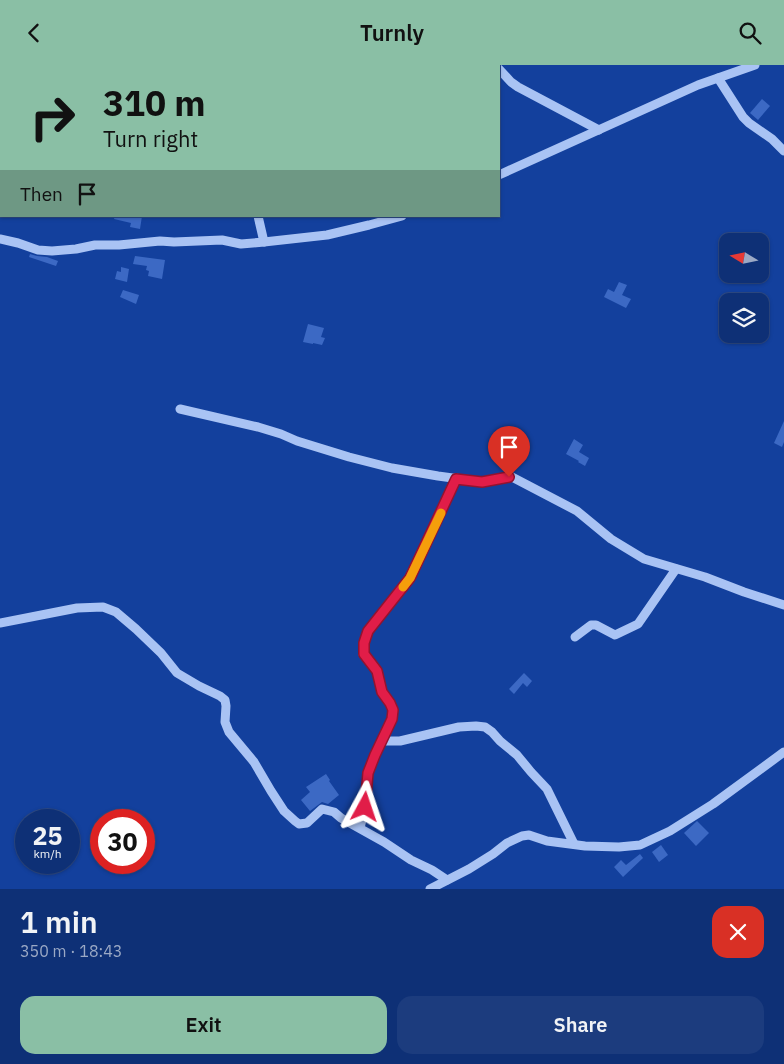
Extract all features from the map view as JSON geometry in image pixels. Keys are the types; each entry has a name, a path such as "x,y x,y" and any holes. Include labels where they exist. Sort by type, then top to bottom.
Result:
{"street":[{"path":"500,175 698,85 754,65"},
{"path":"500,70 510,82 518,87 600,129"},
{"path":"718,78 743,117 772,139 784,151"},
{"path":"258,217 264,242"},
{"path":"0,239 38,250 52,251 95,245 160,241 222,240 241,243 264,242 327,235 398,217"},
{"path":"180,409 281,433 297,441 392,468 482,482 512,477 577,511 611,539 644,559 705,577 784,605"},
{"path":"360,828 365,807 368,773 392,719 393,710 382,692 377,671 364,654 364,643 368,631 410,578 456,479"},
{"path":"575,637 591,625 596,625 615,635 638,623 676,569"},
{"path":"0,623 77,608 103,607 116,613 161,653 177,673 198,687 225,700 225,722 229,732 254,762 284,811 295,821 299,824 307,823 324,809 334,812 341,818 384,841 447,880"},
{"path":"382,741 400,741 459,727 485,727 492,731 547,789 574,844"},
{"path":"430,889 469,869 507,843 522,836 529,835 547,841 603,847 631,847 656,839 713,805 784,752"}],"building":[{"path":"762,99 770,106 758,120 750,113"},
{"path":"115,217 142,217 140,229 130,227 131,223 114,219"},
{"path":"30,254 58,261 56,266 29,257"},
{"path":"135,256 165,260 162,279 148,276 147,266 133,264"},
{"path":"121,267 129,269 127,282 115,279 117,271 121,272"},
{"path":"619,282 627,285 622,295 631,299 626,308 604,297 608,289 614,292"},
{"path":"123,290 139,295 136,304 120,297"},
{"path":"308,324 324,328 321,337 325,338 322,345 303,342"},
{"path":"784,421 784,442 782,447 774,443"},
{"path":"574,439 583,445 579,452 589,458 585,466 566,454"},
{"path":"524,673 532,681 527,687 523,683 514,694 509,689"},
{"path":"326,774 339,795 328,804 322,802 310,811 301,800 310,792 306,787"},
{"path":"697,821 709,833 696,846 684,833"},
{"path":"661,845 668,855 659,862 652,852"},
{"path":"640,854 643,858 623,877 614,867 621,860 626,865"}],"slow traffic":[{"path":"403,587 410,578 441,513"}],"route":[{"path":"365,807 368,773 392,719 393,710 382,692 377,671 364,654 364,643 368,631 410,578 456,479 482,482 509,477"}]}
